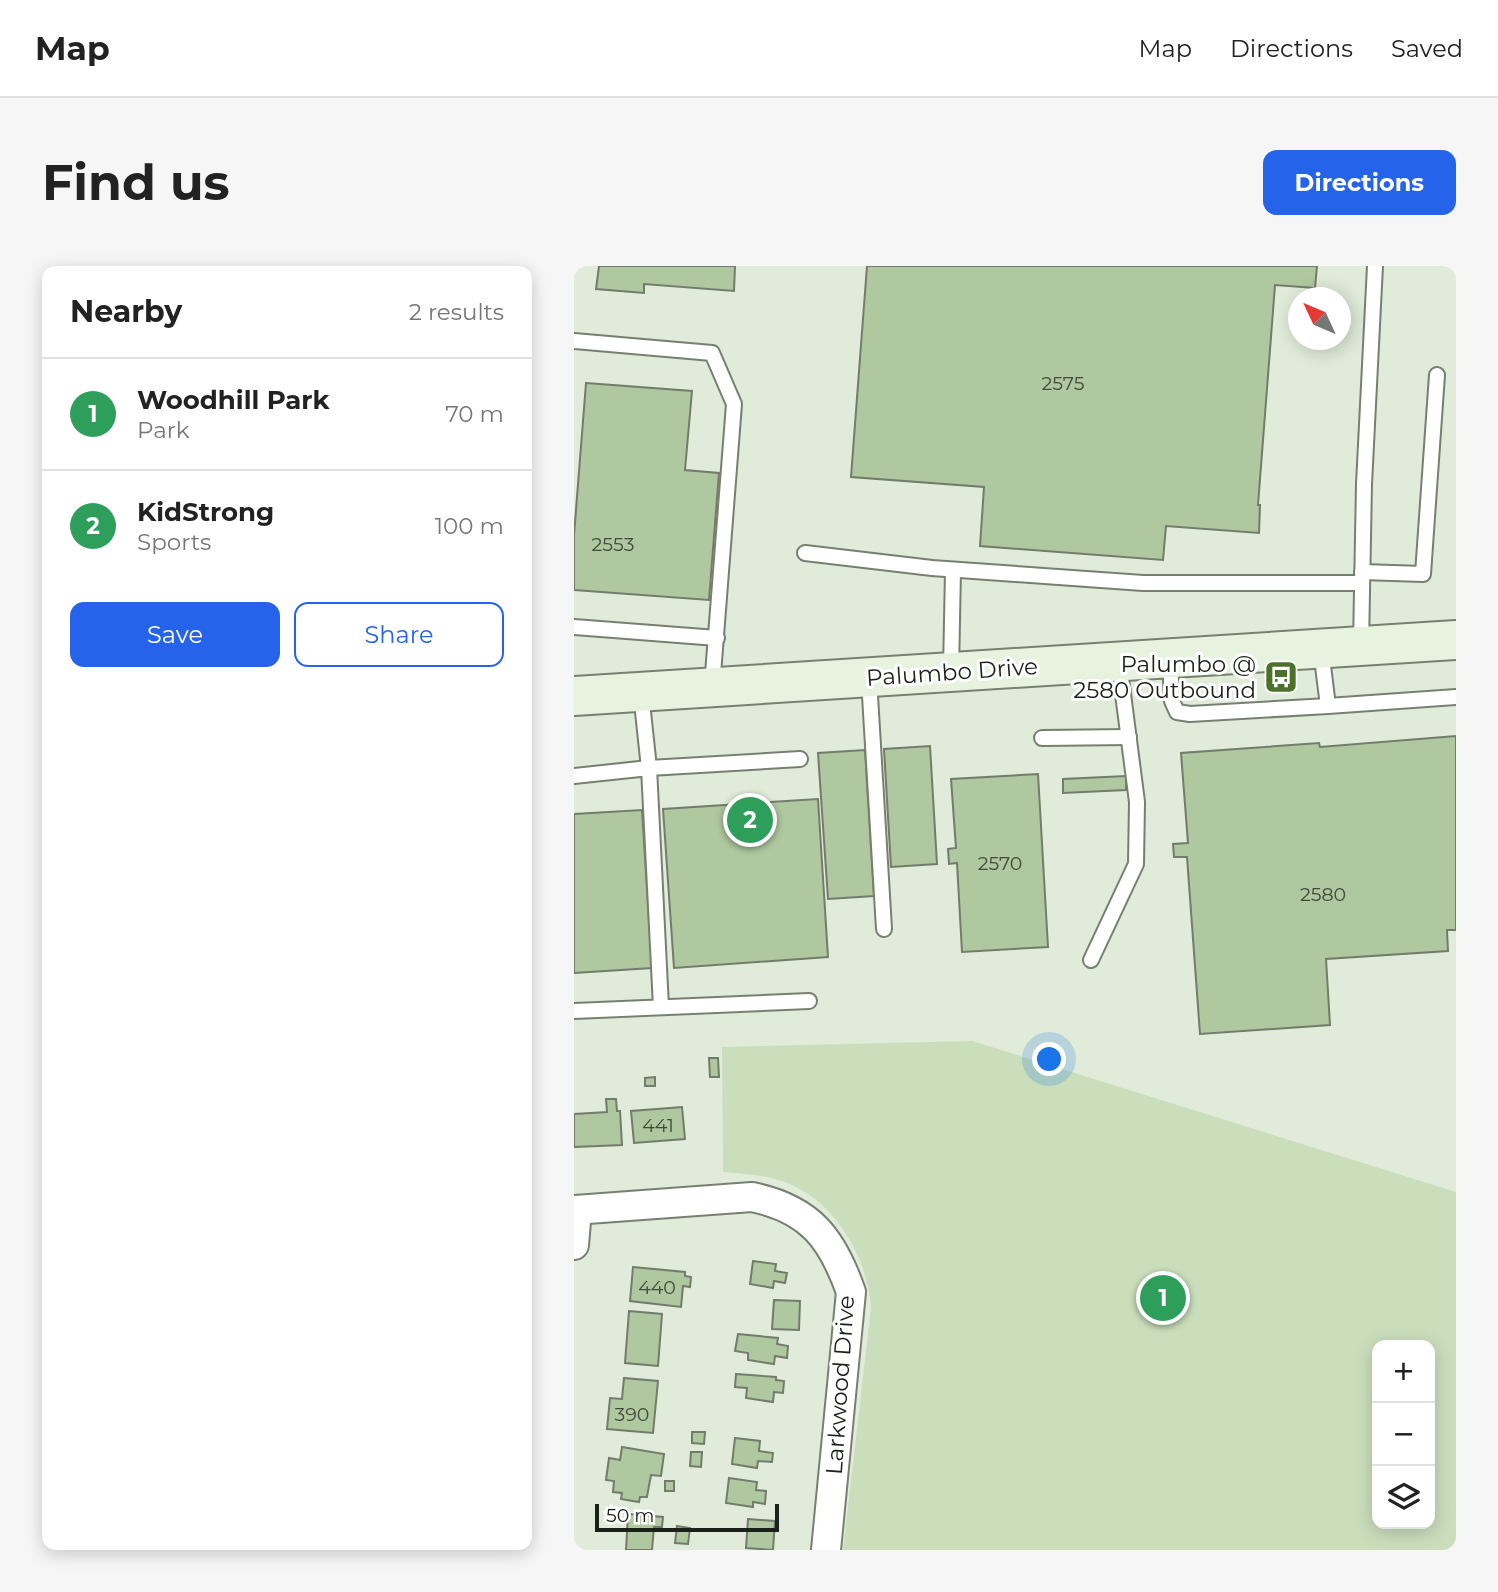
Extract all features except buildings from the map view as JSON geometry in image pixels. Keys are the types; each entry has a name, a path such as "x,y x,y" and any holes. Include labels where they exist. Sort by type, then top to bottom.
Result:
{"street":[{"name":"Palumbo Drive","path":"574,696 1456,640"},
{"name":"Larkwood Drive","path":"576,1210 752,1197 775,1202 803,1216 823,1237 841,1264 850,1292 849,1330 826,1550"},
{"path":"574,1245 576,1210"}],"lane":[{"path":"1360,646 1364,484 1375,266"},
{"path":"574,341 712,353 734,404 712,687"},
{"path":"805,553 953,570 1143,583 1423,574 1437,375"},
{"path":"951,672 953,570"},
{"path":"574,627 717,638"},
{"path":"1321,649 1328,706"},
{"path":"1170,658 1172,701 1177,712 1190,714 1456,697"},
{"path":"1091,960 1136,864 1137,802 1119,662"},
{"path":"869,677 884,929"},
{"path":"641,692 649,768 661,1007"},
{"path":"1042,738 1129,737"},
{"path":"574,776 649,768 800,759"},
{"path":"574,1011 809,1001"}],"green space":[{"path":"972,1041 1456,1192 1456,1550 843,1550 871,1308 864,1271 848,1236 823,1206 808,1194 775,1179 723,1172 722,1047"}],"place":[{"name":"Palumbo @ 2580 Outbound","path":"1281,677"},
{"name":"KidStrong","path":"750,820"},
{"name":"Woodhill Park","path":"1163,1298"}]}
